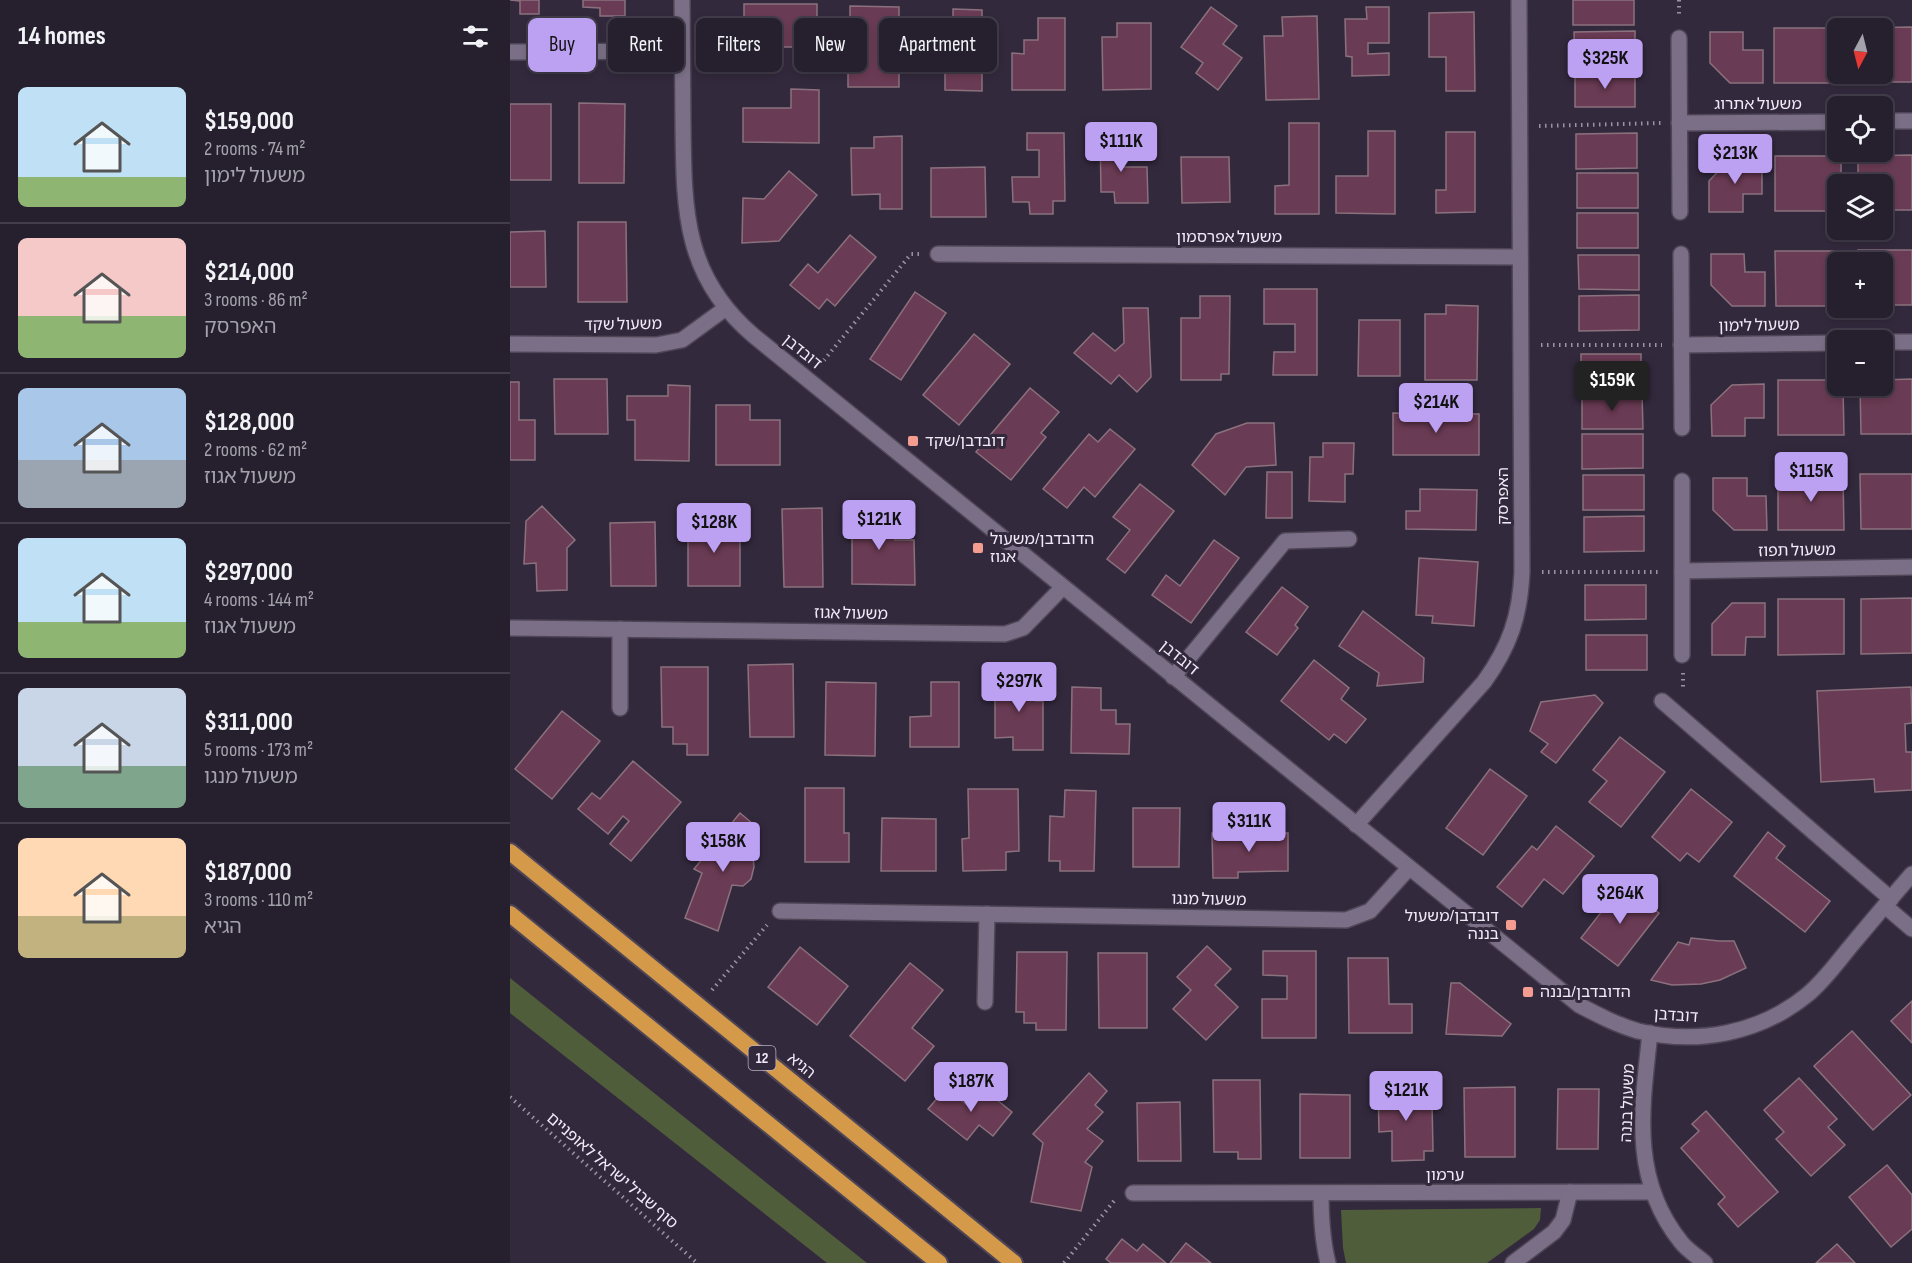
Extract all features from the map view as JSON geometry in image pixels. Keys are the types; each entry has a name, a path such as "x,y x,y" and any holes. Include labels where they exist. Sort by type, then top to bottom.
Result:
{"highway":[{"name":"הגיא","path":"510,852 1014,1263"},
{"path":"510,914 939,1263"}],"street":[{"name":"דובדבן","path":"682,0 682,18"},
{"name":"האפרסק","path":"1356,825 1484,682 1508,643 1517,616 1522,572 1519,0"},
{"path":"1679,38 1680,212"},
{"path":"510,52 608,51"},
{"name":"דובדבן","path":"682,72 684,177 687,219 691,237 703,272 711,287 742,326 1579,1005 1607,1020 1637,1030 1667,1036 1697,1037 1727,1034 1756,1025 1783,1012 1808,994 1888,902 1910,881"},
{"path":"1893,121 1912,121"},
{"name":"משעול אתרוג","path":"1679,123 1827,122"},
{"name":"משעול אפרסמון","path":"938,254 1520,256"},
{"path":"1681,254 1682,428"},
{"name":"משעול שקד","path":"510,344 656,345 682,340 726,308"},
{"path":"1893,342 1912,342"},
{"name":"משעול לימון","path":"1681,345 1827,343"},
{"path":"1682,481 1682,655"},
{"path":"1173,677 1285,541 1349,539"},
{"name":"משעול תפוז","path":"1682,572 1912,567"},
{"name":"משעול אגוז","path":"510,628 1005,634 1023,628 1063,587"},
{"path":"620,629 620,708"},
{"path":"1662,701 1888,902 1912,929"},
{"name":"משעול מנגו","path":"780,911 1346,920 1370,911 1409,868"},
{"path":"985,1002 987,915"},
{"name":"משעול בננה","path":"1650,1033 1643,1109 1644,1160 1653,1192 1667,1223 1682,1244 1706,1263"},
{"path":"1513,1263 1554,1232 1563,1220 1570,1192"},
{"name":"ערמון","path":"1133,1193 1653,1192"},
{"path":"1321,1193 1323,1245 1328,1263"}],"path":[{"path":"1520,127 1679,123"},
{"path":"808,380 910,254 938,254"},
{"path":"1521,345 1681,345"},
{"path":"1522,572 1682,572"},
{"path":"1682,655 1683,719"},
{"path":"698,1005 780,911"},
{"name":"סוף שביל ישראל לאופניים","path":"510,1097 698,1263"},
{"path":"1064,1263 1119,1195 1133,1193"}],"green space":[{"path":"510,978 867,1263 827,1263 510,1013"},
{"path":"1541,1208 1540,1220 1534,1229 1487,1263 1346,1263 1341,1210"}],"building":[{"path":"510,0 539,0 539,14 520,14 520,1"},
{"path":"583,0 625,0 625,16 600,16 600,8 583,7"},
{"path":"1573,0 1634,0 1634,25 1573,25"},
{"path":"744,4 817,4 817,18 794,18 794,57 793,47 782,47 782,18 744,18"},
{"path":"850,6 899,7 899,18 879,18 879,72 899,72 899,87 848,87 848,72 867,72 867,18 850,18"},
{"path":"1211,7 1237,26 1223,44 1242,58 1218,90 1196,73 1203,63 1181,47"},
{"path":"1366,7 1389,7 1389,43 1368,43 1368,54 1389,53 1389,75 1352,76 1352,57 1346,56 1345,19 1367,19"},
{"path":"953,9 982,10 982,18 953,18"},
{"path":"1474,12 1475,91 1446,91 1446,57 1429,57 1429,13"},
{"path":"1317,16 1319,99 1266,100 1264,36 1283,36 1282,17"},
{"path":"1038,18 1065,18 1065,90 1012,90 1012,53 1024,54 1024,40 1038,40"},
{"path":"1117,23 1151,23 1151,89 1103,90 1102,37 1117,37"},
{"path":"1893,27 1912,27 1912,82 1893,82"},
{"path":"1774,28 1827,28 1827,83 1774,83"},
{"path":"1635,31 1635,66 1575,66 1574,32"},
{"path":"1710,32 1743,32 1743,50 1763,50 1763,83 1730,83 1710,63"},
{"path":"945,72 982,72 982,91 945,90"},
{"path":"1575,72 1635,72 1635,107 1575,107"},
{"path":"791,89 819,90 819,143 743,142 743,108 791,108"},
{"path":"579,103 625,104 624,183 579,183"},
{"path":"510,104 551,104 551,180 510,180"},
{"path":"1289,123 1319,123 1319,214 1275,214 1275,186 1289,185"},
{"path":"1368,131 1395,131 1395,214 1336,213 1336,176 1368,176"},
{"path":"1446,132 1475,132 1475,212 1436,213 1436,190 1446,190"},
{"path":"1027,133 1064,133 1065,201 1053,201 1053,214 1030,214 1029,202 1013,202 1012,177 1039,177 1039,150 1027,150"},
{"path":"1100,133 1120,133 1121,167 1147,167 1148,203 1115,203 1114,192 1101,192"},
{"path":"1637,133 1637,168 1576,169 1576,134"},
{"path":"902,136 902,209 880,209 880,194 852,195 851,148 874,148 874,137"},
{"path":"1893,155 1912,155 1912,210 1893,210 1893,174 1858,174 1858,162 1893,162"},
{"path":"1775,156 1827,156 1827,162 1841,162 1841,174 1827,174 1827,211 1775,211"},
{"path":"1181,157 1229,157 1230,202 1182,203"},
{"path":"1729,160 1762,160 1762,194 1743,194 1743,212 1709,212 1709,181"},
{"path":"985,167 986,217 931,217 931,168"},
{"path":"789,171 817,195 779,241 742,243 743,198 764,199"},
{"path":"1577,173 1638,173 1638,208 1577,208"},
{"path":"1577,213 1638,213 1638,248 1577,248"},
{"path":"578,222 626,222 627,302 578,302"},
{"path":"545,231 546,287 510,287 510,232"},
{"path":"850,235 876,257 835,306 827,299 819,309 790,285 808,264 818,273"},
{"path":"1858,250 1912,250 1912,305 1893,305 1893,252 1858,252"},
{"path":"1775,251 1841,251 1827,252 1827,306 1776,306"},
{"path":"1711,254 1744,254 1745,272 1765,272 1765,306 1732,306 1711,285"},
{"path":"1578,255 1639,255 1639,290 1579,289"},
{"path":"1264,289 1317,289 1317,375 1273,375 1274,352 1295,352 1295,324 1264,324"},
{"path":"915,292 946,313 901,380 870,359"},
{"path":"1639,295 1639,330 1579,331 1579,296"},
{"path":"1200,296 1230,296 1229,374 1221,374 1221,380 1181,380 1181,318 1200,318"},
{"path":"1446,305 1478,306 1477,380 1425,380 1425,314 1446,314"},
{"path":"1123,308 1148,308 1151,377 1137,392 1119,375 1111,384 1074,353 1093,333 1115,351 1124,343"},
{"path":"1359,320 1400,320 1400,376 1358,376"},
{"path":"974,334 1010,364 959,425 923,395"},
{"path":"1581,354 1641,354 1641,389 1581,389"},
{"path":"554,379 607,379 608,434 555,434"},
{"path":"1912,379 1912,434 1861,434 1860,396 1893,396 1893,380"},
{"path":"1778,380 1827,380 1827,396 1843,396 1844,435 1778,435"},
{"path":"510,382 519,382 519,420 535,420 535,460 510,460"},
{"path":"1764,384 1764,418 1745,418 1745,436 1712,436 1711,405 1732,385"},
{"path":"668,385 690,386 689,461 635,460 635,420 627,420 627,396 668,396"},
{"path":"1030,388 1059,412 1041,433 1046,437 1011,480 976,452"},
{"path":"1582,394 1642,394 1643,429 1582,429"},
{"path":"716,405 750,405 750,420 780,420 780,465 716,465"},
{"path":"1393,413 1479,414 1479,455 1393,455"},
{"path":"1247,423 1274,423 1276,465 1246,467 1225,495 1192,465 1216,434"},
{"path":"1110,429 1135,449 1095,497 1084,487 1067,508 1043,489 1089,434 1098,442"},
{"path":"1582,434 1643,434 1643,468 1582,469"},
{"path":"1323,443 1354,443 1353,474 1345,474 1345,502 1309,501 1310,457 1323,457"},
{"path":"1267,472 1292,472 1292,518 1266,518"},
{"path":"1860,474 1912,474 1912,529 1861,529"},
{"path":"1583,475 1644,475 1644,510 1583,510"},
{"path":"1778,475 1843,475 1844,530 1778,530"},
{"path":"1713,478 1747,478 1747,496 1766,496 1767,530 1734,530 1713,510"},
{"path":"1140,484 1174,511 1125,573 1107,559 1130,530 1113,517"},
{"path":"1420,489 1477,490 1476,530 1406,529 1406,511 1420,511"},
{"path":"852,503 878,503 878,529 895,529 895,540 914,540 915,585 852,584"},
{"path":"542,506 575,540 567,548 567,590 537,591 536,563 524,564 526,521"},
{"path":"822,508 823,587 784,587 782,509"},
{"path":"1644,516 1644,551 1584,552 1584,517"},
{"path":"688,521 740,521 740,586 688,586"},
{"path":"655,522 656,586 611,586 610,523"},
{"path":"1214,540 1239,558 1191,623 1152,595 1166,575 1180,586"},
{"path":"1419,558 1478,562 1474,626 1432,623 1433,616 1416,615"},
{"path":"1585,585 1646,585 1646,619 1585,620"},
{"path":"1282,587 1308,607 1295,625 1298,628 1277,655 1246,632"},
{"path":"1912,598 1912,653 1861,654 1861,599"},
{"path":"1778,599 1844,599 1844,654 1778,655"},
{"path":"1732,603 1765,603 1765,637 1746,637 1745,655 1712,655 1712,624"},
{"path":"1363,611 1424,658 1423,682 1377,686 1379,673 1339,646"},
{"path":"1586,635 1647,635 1647,670 1586,670"},
{"path":"1314,660 1349,688 1341,699 1366,719 1346,743 1334,734 1329,740 1281,701"},
{"path":"793,664 794,737 750,737 748,665"},
{"path":"661,667 708,667 708,755 687,755 687,744 673,744 673,727 662,727"},
{"path":"995,677 1036,677 1036,701 1043,701 1043,750 1013,750 1013,737 995,738"},
{"path":"826,682 876,683 875,756 825,755"},
{"path":"931,682 959,682 959,747 910,747 910,717 931,716"},
{"path":"1072,687 1101,688 1101,710 1116,710 1116,724 1130,724 1129,754 1071,753"},
{"path":"1911,687 1912,723 1905,724 1906,752 1912,752 1912,790 1875,792 1874,779 1821,782 1817,691"},
{"path":"1595,695 1603,703 1556,763 1541,752 1548,744 1530,731 1541,702"},
{"path":"562,711 600,741 552,799 515,769"},
{"path":"1620,737 1665,772 1621,827 1589,802 1607,781 1593,770"},
{"path":"633,761 681,802 631,861 610,844 629,821 623,816 608,834 578,809 592,793 600,799"},
{"path":"1490,769 1527,796 1483,855 1446,828"},
{"path":"805,788 844,788 844,833 849,833 849,862 805,862"},
{"path":"968,789 1018,789 1019,851 1006,852 1006,870 963,871 962,839 969,838"},
{"path":"1691,789 1732,822 1699,862 1687,853 1680,861 1652,837"},
{"path":"1065,790 1096,791 1094,871 1060,871 1060,861 1049,861 1050,816 1064,817"},
{"path":"1133,808 1180,808 1179,867 1133,867"},
{"path":"740,813 759,829 747,843 753,857 754,867 751,879 743,886 732,885 718,931 685,918 702,873 694,869"},
{"path":"882,818 936,819 936,871 881,871"},
{"path":"1556,826 1594,856 1563,894 1544,879 1522,907 1497,887 1532,846 1537,850"},
{"path":"1768,832 1785,846 1776,858 1830,901 1805,932 1734,876"},
{"path":"1212,833 1288,833 1288,871 1238,872 1238,878 1213,878"},
{"path":"1623,884 1659,913 1618,966 1581,938"},
{"path":"1691,938 1734,941 1746,968 1720,980 1701,984 1672,985 1651,980 1678,942 1689,945"},
{"path":"1207,946 1231,969 1215,985 1238,1007 1206,1040 1173,1009 1191,990 1177,977"},
{"path":"800,947 848,986 817,1025 768,987"},
{"path":"1263,951 1316,951 1316,1038 1262,1038 1262,999 1287,999 1287,976 1263,975"},
{"path":"1017,952 1067,952 1066,1030 1036,1030 1036,1023 1024,1023 1024,1012 1016,1012"},
{"path":"1098,953 1147,953 1147,1028 1099,1028"},
{"path":"1348,958 1388,958 1389,1004 1412,1004 1412,1033 1349,1033"},
{"path":"910,963 943,990 912,1028 934,1046 905,1081 850,1036"},
{"path":"1451,983 1460,983 1511,1024 1502,1036 1446,1034"},
{"path":"1912,1001 1912,1043 1891,1021"},
{"path":"1852,1031 1911,1095 1873,1130 1814,1066"},
{"path":"1089,1073 1107,1091 1095,1105 1103,1112 1087,1129 1103,1141 1085,1162 1092,1167 1081,1211 1031,1202 1043,1143 1033,1134"},
{"path":"1799,1078 1837,1119 1828,1127 1845,1145 1811,1176 1776,1139 1784,1132 1764,1110"},
{"path":"1213,1080 1260,1080 1261,1159 1238,1159 1238,1152 1214,1152"},
{"path":"981,1087 1012,1112 993,1136 979,1125 967,1140 928,1109 946,1088 967,1105"},
{"path":"1420,1087 1420,1103 1432,1102 1433,1151 1424,1151 1424,1160 1392,1161 1392,1131 1379,1132 1378,1088"},
{"path":"1515,1087 1515,1157 1465,1157 1464,1088"},
{"path":"1558,1089 1599,1089 1598,1149 1557,1149"},
{"path":"1300,1094 1350,1095 1350,1158 1300,1158"},
{"path":"1180,1102 1181,1161 1138,1161 1137,1103"},
{"path":"1706,1111 1778,1192 1738,1227 1718,1204 1725,1197 1681,1148 1699,1131 1692,1124"},
{"path":"1887,1165 1912,1195 1912,1229 1891,1247 1849,1197"},
{"path":"1122,1239 1137,1251 1143,1244 1166,1263 1111,1263 1106,1259"},
{"path":"1186,1243 1211,1263 1170,1263"},
{"path":"1837,1244 1855,1263 1816,1263"}],"place":[{"name":"דובדבן/שקד","path":"913,441"},
{"name":"הדובדבן/משעול אגוז","path":"978,548"},
{"name":"דובדבן/משעול בננה","path":"1511,925"},
{"name":"הדובדבן/בננה","path":"1528,992"}]}
